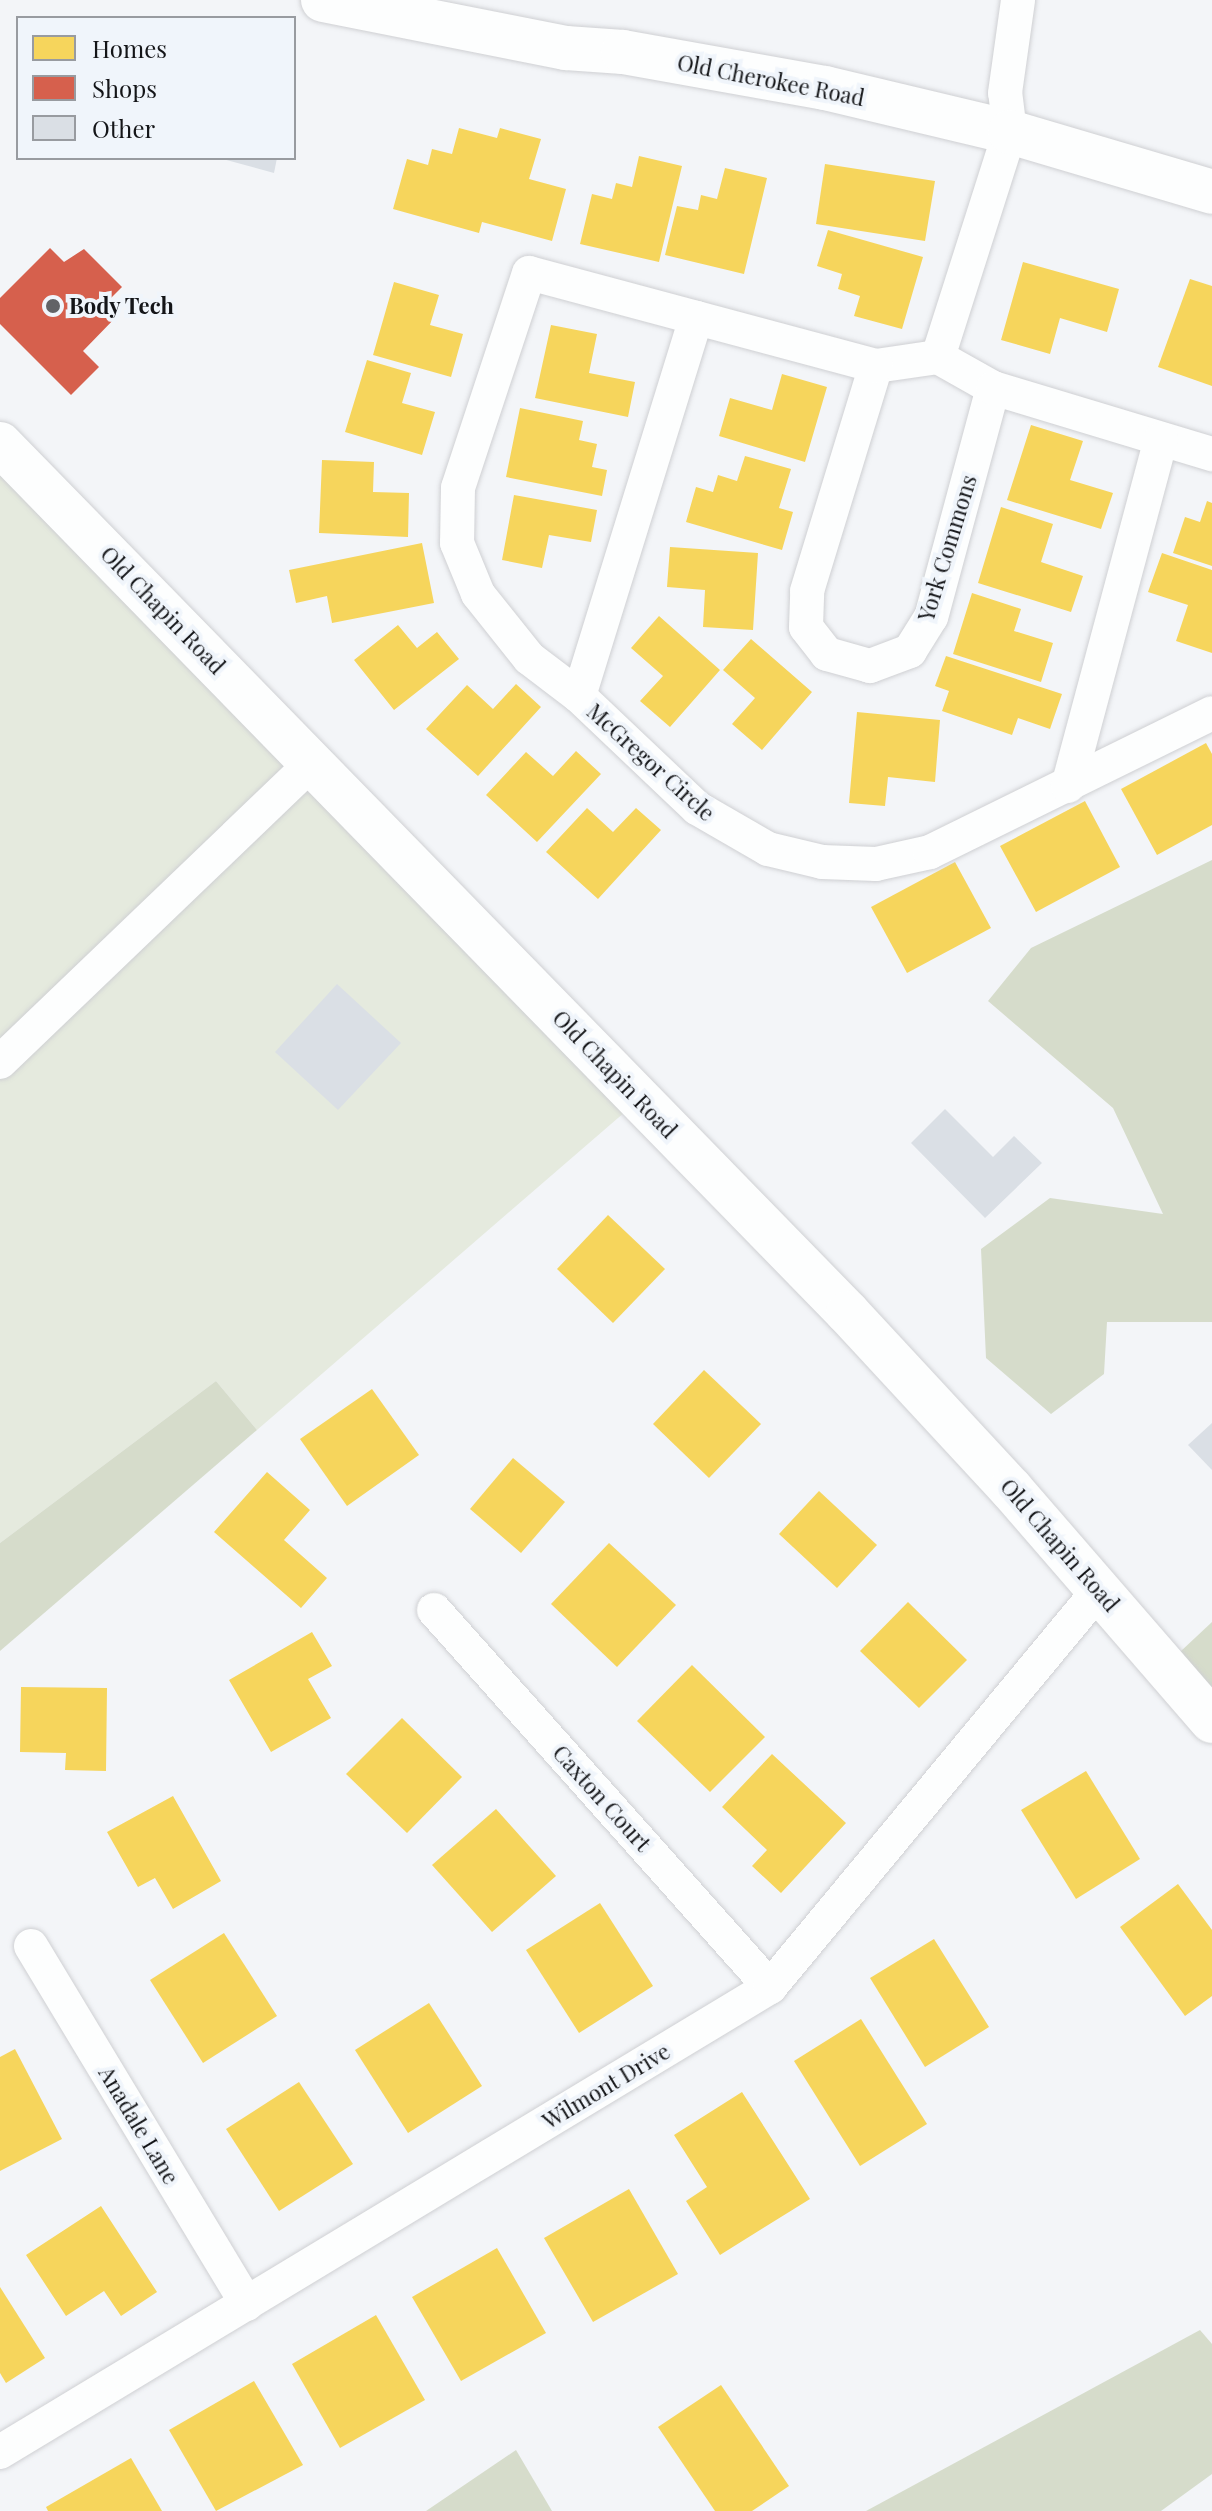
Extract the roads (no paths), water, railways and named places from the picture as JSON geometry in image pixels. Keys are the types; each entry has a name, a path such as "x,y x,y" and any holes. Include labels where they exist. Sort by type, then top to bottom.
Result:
{"street":[{"name":"Old Cherokee Road","path":"323,0 566,48 623,52 825,88 1010,132 1212,192"},
{"path":"938,357 1010,132 1005,93 1018,0"},
{"name":"McGregor Circle","path":"696,318 529,273 458,488 457,543 465,569 493,617 529,658 579,696 719,824 768,849 822,862 876,864 930,852 1212,713"},
{"path":"579,696 696,318 876,366 938,357 993,388 1212,454"},
{"name":"York Commons","path":"876,366 807,591 806,627 827,654 870,666 910,651 931,617 993,388"},
{"path":"1068,786 1161,439"},
{"name":"Old Chapin Road","path":"0,444 848,1313 1099,1590 1212,1721"},
{"path":"0,1062 312,763"},
{"name":"Wilmont Drive","path":"0,2452 770,1987 1099,1590"},
{"name":"Caxton Court","path":"434,1610 770,1987"},
{"name":"Anadale Lane","path":"31,1946 247,2304"}],"place":[{"name":"Body Tech","path":"53,306"}]}
